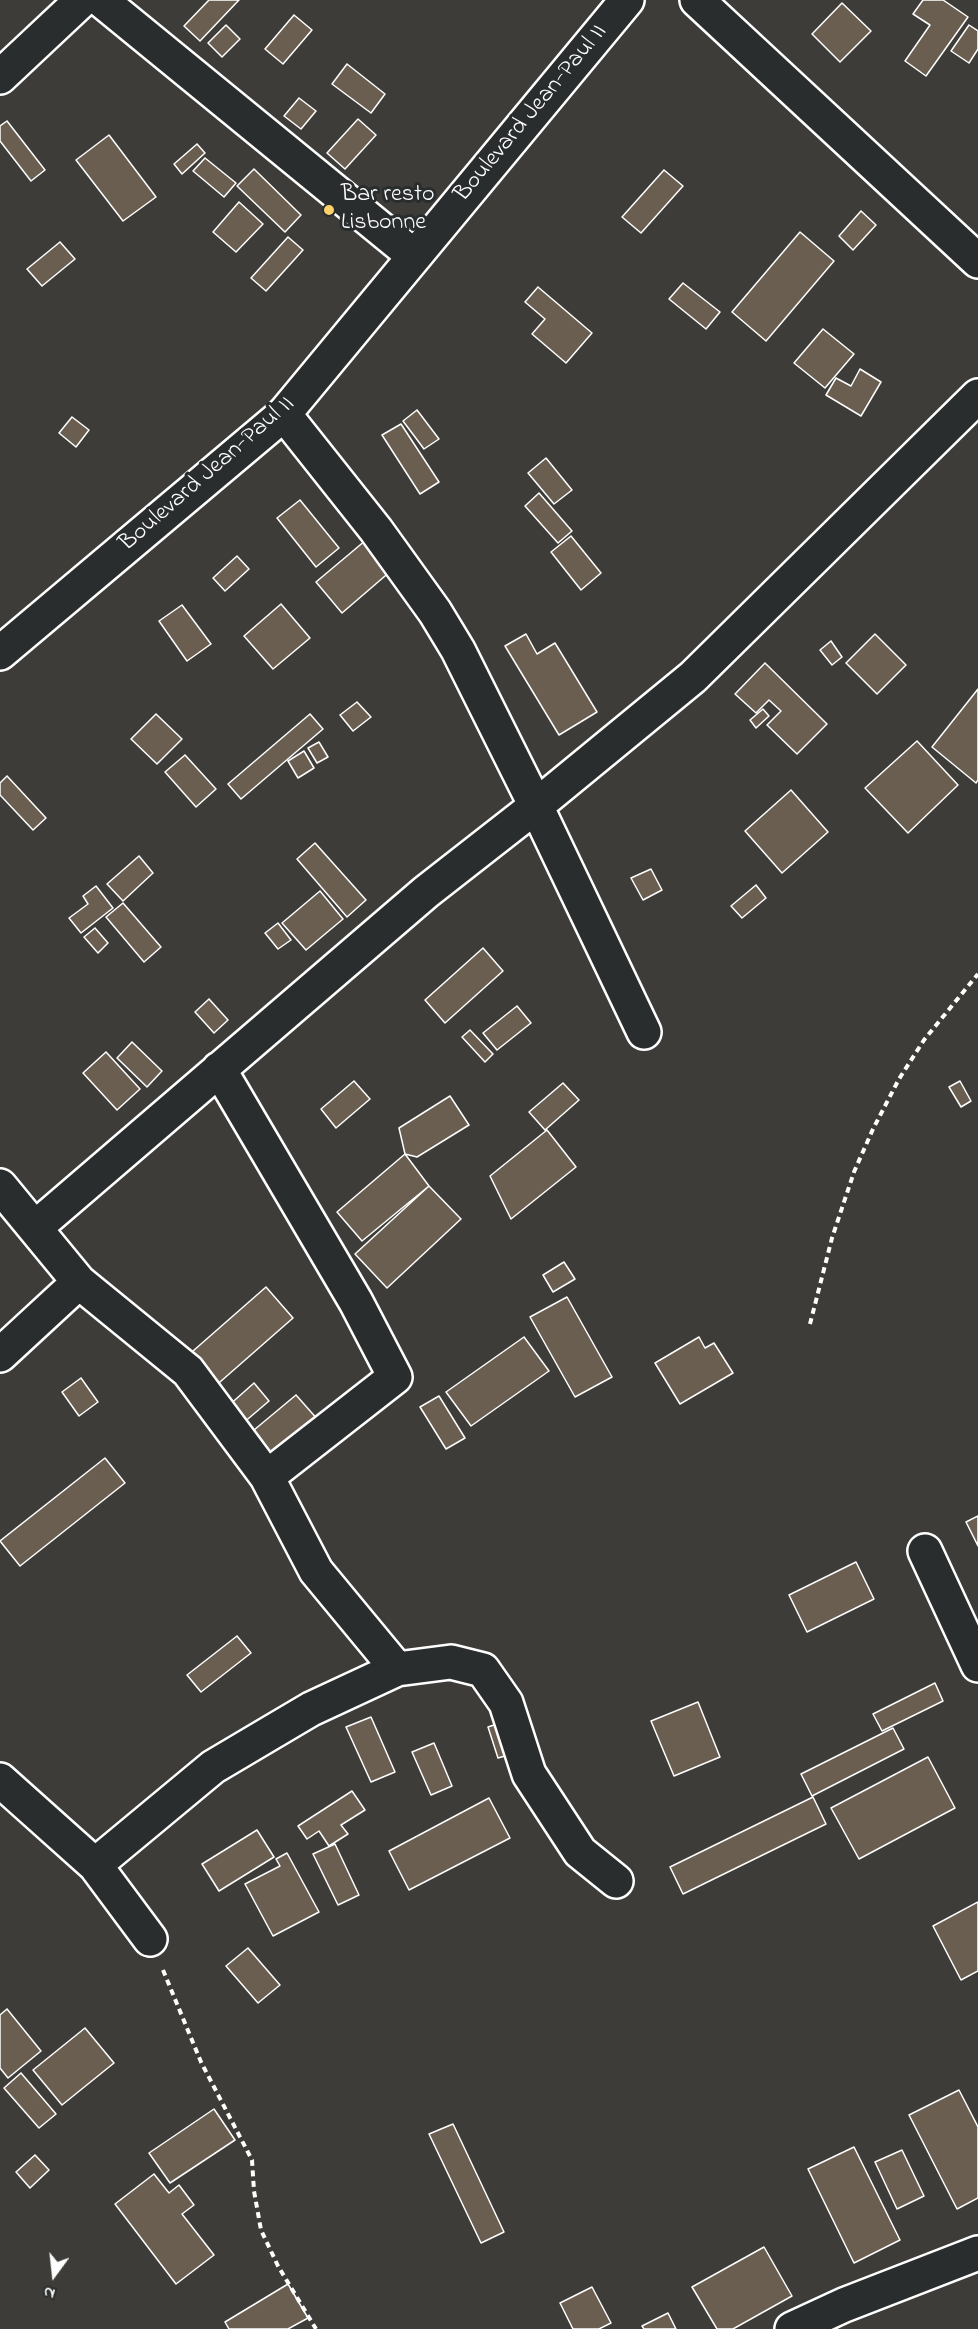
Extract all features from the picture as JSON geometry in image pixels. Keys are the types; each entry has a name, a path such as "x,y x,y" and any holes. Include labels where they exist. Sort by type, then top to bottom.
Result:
{"street":[{"path":"0,77 82,0"},
{"path":"101,0 414,256"},
{"name":"Boulevard Jean-Paul II","path":"0,653 284,414 627,0"},
{"path":"697,0 978,261"},
{"path":"36,1227 426,892 536,806 693,677 978,396"},
{"path":"284,414 376,530 435,612 458,650 536,806 644,1032"},
{"path":"219,1069 356,1302 395,1377 267,1477"},
{"path":"0,1186 79,1282 188,1371 267,1477 316,1571 397,1669"},
{"path":"0,1354 79,1282"},
{"path":"925,1551 978,1665"},
{"path":"95,1865 213,1767 311,1709 397,1669 451,1662 483,1670 506,1703 529,1774 579,1852 616,1881"},
{"path":"0,1780 95,1865 150,1939"},
{"path":"792,2329 844,2305 978,2253"}],"path":[{"path":"810,1324 832,1238 854,1172 873,1130 899,1079 924,1040 978,974"},
{"path":"150,1939 201,2062 252,2160 254,2191 261,2230 278,2266 316,2329"}],"building":[{"path":"209,0 239,0 200,41 184,26"},
{"path":"923,0 943,0 968,17 926,76 905,61 930,25 913,14"},
{"path":"842,3 871,31 840,62 812,34"},
{"path":"294,15 312,30 283,64 265,49"},
{"path":"226,25 240,39 222,57 208,43"},
{"path":"969,25 978,31 978,49 969,63 951,51"},
{"path":"347,64 385,94 371,113 332,84"},
{"path":"299,98 316,111 301,129 284,116"},
{"path":"358,119 376,135 345,169 327,153"},
{"path":"7,121 45,170 31,181 0,141 0,126"},
{"path":"109,135 156,197 123,221 76,160"},
{"path":"197,144 205,153 182,174 174,164"},
{"path":"205,158 236,183 224,197 193,171"},
{"path":"254,169 301,215 285,232 237,186"},
{"path":"664,170 683,186 641,233 622,217"},
{"path":"239,202 263,224 236,252 213,232"},
{"path":"861,211 876,225 853,250 839,236"},
{"path":"800,232 834,261 766,341 732,312"},
{"path":"288,237 303,250 266,291 251,278"},
{"path":"60,242 75,259 42,286 27,269"},
{"path":"683,283 720,312 706,329 669,299"},
{"path":"538,287 592,333 566,363 532,334 545,319 525,302"},
{"path":"823,329 854,354 825,388 794,363"},
{"path":"860,369 881,382 861,416 826,395 836,378 851,386"},
{"path":"417,410 439,439 424,449 403,421"},
{"path":"72,417 89,430 76,447 59,433"},
{"path":"401,424 439,482 420,494 382,435"},
{"path":"546,458 572,490 554,504 528,473"},
{"path":"539,493 572,531 558,543 525,506"},
{"path":"300,500 339,548 316,567 277,518"},
{"path":"571,536 601,573 581,590 551,552"},
{"path":"366,540 392,570 342,613 316,582"},
{"path":"237,556 249,569 225,591 213,578"},
{"path":"281,604 310,638 273,669 244,636"},
{"path":"182,605 211,644 187,661 159,621"},
{"path":"526,634 537,654 555,643 597,712 559,735 505,646"},
{"path":"875,634 906,665 877,694 846,663"},
{"path":"831,641 842,657 832,665 820,650"},
{"path":"765,663 827,724 797,754 767,725 781,711 769,700 756,713 735,694"},
{"path":"978,689 978,780 976,783 932,747"},
{"path":"357,702 371,717 353,731 340,715"},
{"path":"763,709 769,716 756,728 750,720"},
{"path":"156,714 182,739 157,764 131,739"},
{"path":"310,714 323,729 241,799 228,784"},
{"path":"917,741 958,785 908,833 865,788"},
{"path":"319,742 328,757 317,763 308,748"},
{"path":"304,751 314,768 298,778 288,761"},
{"path":"185,755 216,789 196,807 165,772"},
{"path":"7,776 46,818 33,830 0,795 0,783"},
{"path":"791,790 828,832 782,873 745,831"},
{"path":"315,843 366,900 347,917 297,859"},
{"path":"139,856 153,873 123,901 107,884"},
{"path":"651,869 662,890 643,900 631,878"},
{"path":"756,885 766,898 742,918 731,906"},
{"path":"96,886 113,908 81,933 69,918 88,904 83,896"},
{"path":"320,891 343,919 306,950 282,923"},
{"path":"123,903 161,947 144,962 106,917"},
{"path":"278,923 291,940 278,949 265,933"},
{"path":"95,928 108,943 98,953 84,937"},
{"path":"483,948 503,971 445,1023 425,1000"},
{"path":"209,999 228,1020 214,1033 195,1012"},
{"path":"517,1006 531,1023 497,1050 483,1033"},
{"path":"470,1030 493,1054 485,1062 462,1037"},
{"path":"132,1042 162,1071 147,1087 117,1058"},
{"path":"106,1052 140,1089 117,1110 83,1073"},
{"path":"354,1081 370,1099 336,1128 321,1109"},
{"path":"960,1081 971,1101 961,1107 949,1087"},
{"path":"563,1083 579,1100 545,1130 529,1112"},
{"path":"450,1096 469,1125 417,1157 405,1154 399,1128"},
{"path":"547,1130 576,1167 511,1219 490,1176"},
{"path":"405,1154 429,1186 362,1241 337,1212"},
{"path":"429,1186 461,1219 387,1288 355,1254"},
{"path":"564,1262 575,1279 553,1292 543,1275"},
{"path":"266,1287 293,1318 212,1389 185,1358"},
{"path":"567,1297 612,1377 575,1397 530,1317"},
{"path":"524,1337 549,1371 471,1426 446,1392"},
{"path":"699,1337 705,1348 714,1343 733,1373 680,1404 655,1363"},
{"path":"81,1378 98,1402 79,1416 62,1392"},
{"path":"254,1383 269,1401 242,1424 227,1407"},
{"path":"296,1395 319,1421 271,1462 248,1435"},
{"path":"439,1396 465,1438 446,1449 420,1407"},
{"path":"105,1458 125,1483 20,1566 0,1541"},
{"path":"978,1516 978,1546 966,1522"},
{"path":"856,1562 874,1599 807,1632 789,1595"},
{"path":"237,1636 251,1653 201,1692 187,1675"},
{"path":"935,1683 943,1701 882,1731 873,1714"},
{"path":"698,1702 720,1757 674,1776 651,1721"},
{"path":"371,1717 395,1772 371,1782 346,1727"},
{"path":"509,1720 519,1752 498,1758 488,1727"},
{"path":"893,1728 904,1749 812,1796 801,1774"},
{"path":"434,1743 452,1786 431,1795 412,1752"},
{"path":"928,1757 955,1808 859,1859 831,1808"},
{"path":"352,1791 365,1810 341,1825 348,1834 329,1846 319,1831 307,1839 298,1826"},
{"path":"813,1797 826,1824 683,1894 670,1867"},
{"path":"489,1798 510,1838 409,1890 389,1851"},
{"path":"257,1830 274,1857 219,1891 202,1864"},
{"path":"335,1844 359,1895 338,1905 313,1854"},
{"path":"287,1853 319,1912 273,1936 245,1884 280,1866 276,1859"},
{"path":"978,1902 978,1971 961,1980 933,1926"},
{"path":"248,1948 280,1985 258,2003 226,1966"},
{"path":"7,2009 41,2051 8,2078 0,2068 0,2015"},
{"path":"85,2028 114,2063 62,2105 33,2070"},
{"path":"21,2073 56,2114 39,2128 4,2088"},
{"path":"959,2090 978,2127 978,2198 957,2209 909,2115"},
{"path":"214,2109 235,2140 170,2183 149,2153"},
{"path":"453,2124 504,2232 481,2243 429,2134"},
{"path":"854,2147 900,2240 854,2263 808,2169"},
{"path":"902,2150 924,2196 897,2209 875,2162"},
{"path":"35,2155 49,2170 30,2188 16,2172"},
{"path":"154,2174 169,2193 179,2185 194,2205 182,2214 214,2255 176,2284 115,2204"},
{"path":"764,2247 792,2296 733,2329 717,2329 692,2287"},
{"path":"288,2284 308,2318 288,2329 229,2329 225,2322"},
{"path":"592,2287 611,2323 599,2329 573,2329 560,2303"},
{"path":"668,2313 676,2329 644,2329 642,2326"}],"place":[{"name":"Bar resto Lisbonne","path":"329,210"}]}
